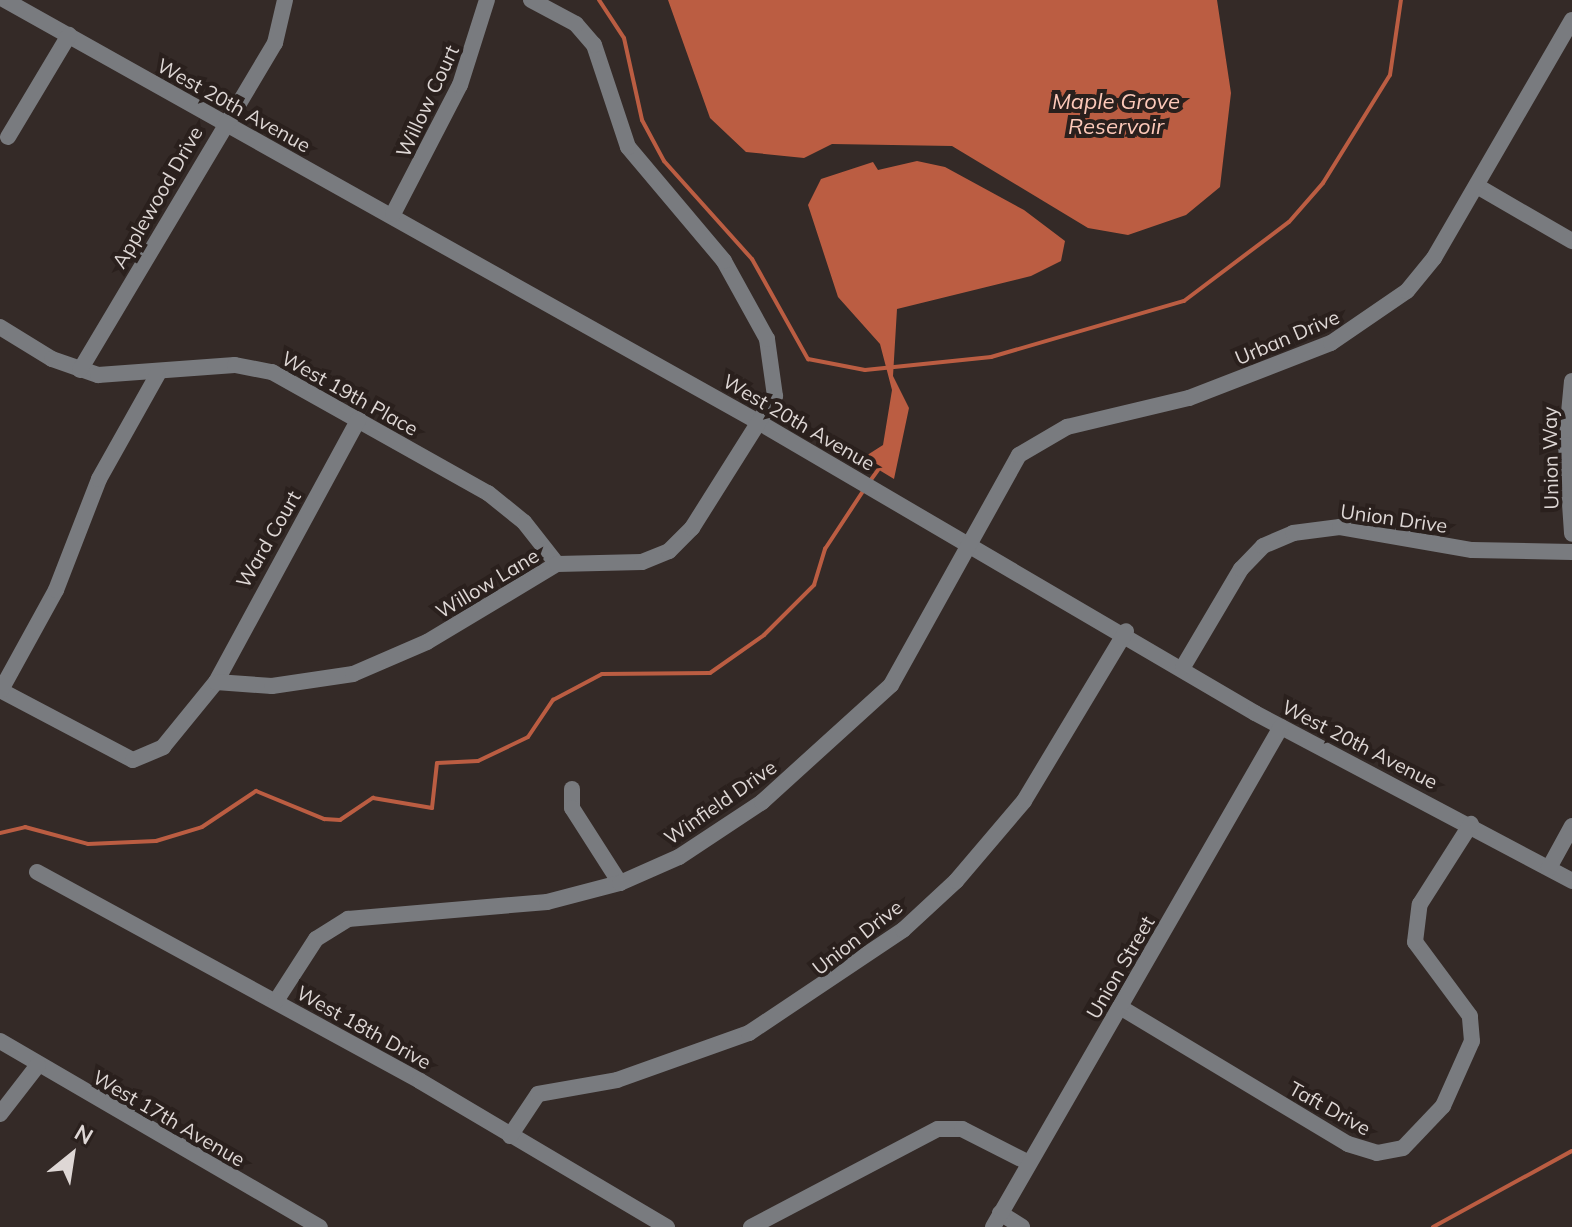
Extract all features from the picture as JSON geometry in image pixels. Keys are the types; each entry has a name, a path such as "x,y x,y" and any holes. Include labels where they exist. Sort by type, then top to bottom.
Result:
{"street":[{"name":"West 20th Avenue","path":"5,0 224,124 393,214 851,474 1126,631 1281,727 1471,824 1572,881"},
{"name":"Applewood Drive","path":"80,370 275,43 285,0"},
{"name":"Willow Court","path":"393,214 460,85 487,0"},
{"name":"Willow Lane","path":"216,682 272,686 387,663 557,564 642,562 669,551 698,520 760,423 776,376 743,287 641,168 594,45 576,24 531,0"},
{"name":"Urban Drive","path":"969,542 1019,455 1067,427 1189,398 1331,343 1385,310 1434,258 1571,24"},
{"path":"8,137 69,35"},
{"path":"1477,186 1572,241"},
{"name":"West 19th Place","path":"0,327 80,370 158,374 235,365 262,369 359,419 506,506 557,564"},
{"path":"158,374 99,479 56,590 0,690 133,760 163,747 216,682"},
{"name":"Union Way","path":"1572,381 1566,445 1572,534"},
{"name":"Ward Court","path":"216,682 359,419"},
{"name":"Union Drive","path":"1183,667 1241,569 1263,546 1293,533 1340,527 1472,550 1572,552"},
{"name":"Winfield Drive","path":"276,1001 316,939 348,919 547,902 620,883 679,857 762,802 857,721 891,685 969,542"},
{"name":"Union Drive","path":"510,1136 538,1094 617,1080 715,1048 797,1006 903,930 1024,801 1126,631"},
{"name":"Union Street","path":"996,1220 1281,727"},
{"path":"572,789 572,808 620,883"},
{"name":"Taft Drive","path":"1120,1007 1348,1144 1377,1153 1403,1148 1443,1106 1472,1041 1470,1016 1415,942 1420,904 1471,824"},
{"path":"1549,868 1572,826"},
{"name":"West 18th Drive","path":"37,872 276,1001 510,1136 642,1221 667,1227"},
{"name":"West 17th Avenue","path":"0,1041 320,1227"},
{"path":"0,1114 38,1065"},
{"path":"751,1227 938,1129 962,1129 1029,1163"},
{"path":"996,1220 1022,1227"}],"water":[{"name":"Maple Grove Reservoir","path":"668,0 1217,0 1231,93 1220,187 1186,215 1128,235 1088,228 952,146 832,144 804,158 746,152 710,118"},
{"path":"917,161 945,167 1024,210 1065,241 1061,261 1031,276 897,309 893,376 909,408 894,479 861,459 883,445 892,390 880,344 838,297 808,205 821,179 873,162 878,170"}],"waterway":[{"path":"599,0 624,38 642,120 664,161 752,259 808,359 865,370 991,357 1184,301 1289,222 1323,183 1390,75 1401,0"},
{"path":"870,481 878,470"},
{"path":"0,833 25,827 88,844 156,841 202,827 256,791 324,819 340,820 373,798 432,808 437,763 478,761 528,737 553,700 602,674 710,673 764,635 814,585 825,549 865,488"},
{"path":"1433,1227 1572,1151"}]}
